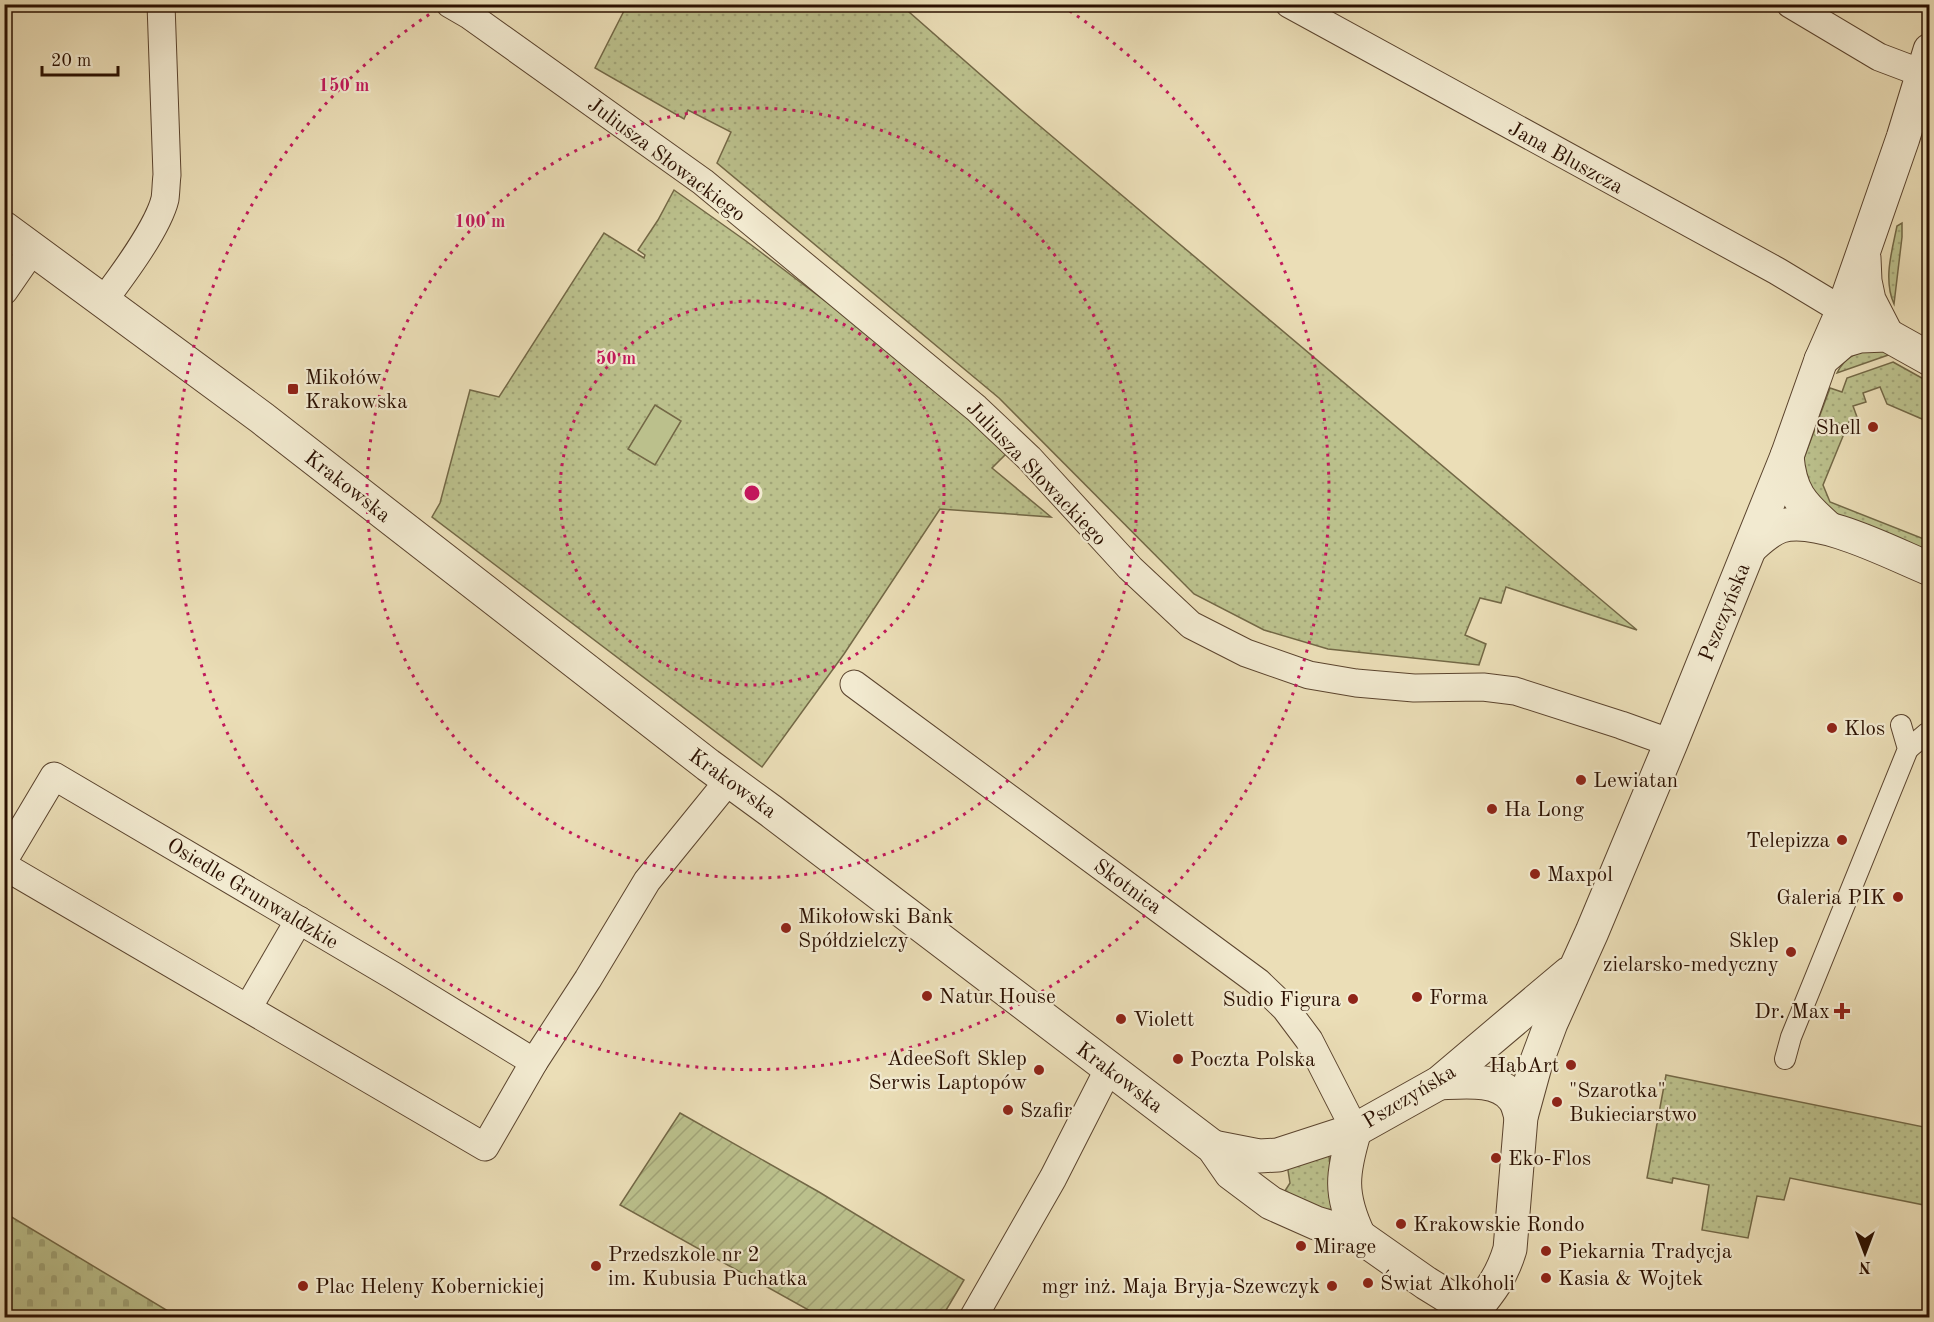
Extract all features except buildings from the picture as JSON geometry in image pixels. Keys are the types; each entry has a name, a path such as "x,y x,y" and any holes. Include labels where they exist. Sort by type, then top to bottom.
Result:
{"street":[{"path":"104,300 126,270 156,220 165,200 167,176 162,4"},
{"name":"Juliusza Słowackiego","path":"450,4 469,15 703,182 976,408 1029,458 1130,568 1191,625 1246,653 1309,675 1356,683 1414,688 1484,687 1515,691 1671,743"},
{"name":"Jana Bluszcza","path":"1289,4 1776,271 1887,335"},
{"path":"1790,4 1879,57 1927,62"},
{"name":"Pszczyńska","path":"1473,1315 1496,1285 1505,1267 1510,1249 1521,1117 1535,1066 1671,743 1787,456 1821,360 1843,310 1927,62"},
{"name":"Krakowska","path":"4,228 262,418 729,780 1213,1147 1231,1173 1271,1203 1316,1223 1359,1236 1473,1315"},
{"path":"4,291 33,249"},
{"name":"Pszczyńska","path":"1863,253 1869,300 1887,335"},
{"path":"1821,360 1843,341 1860,336 1887,335 1929,359"},
{"path":"1787,456 1794,491 1804,507 1827,527"},
{"path":"1751,547 1767,533 1782,526 1827,527 1929,569"},
{"name":"Skotnica","path":"854,684 1258,982 1286,1008 1309,1041 1355,1130"},
{"path":"1901,725 1908,749"},
{"path":"1785,1059 1791,1038 1908,749 1929,735"},
{"name":"Osiedle Grunwaldzkie","path":"4,860 54,776 534,1062"},
{"path":"4,866 485,1147 534,1062 588,979 647,881 729,780"},
{"path":"248,1008 299,920"},
{"name":"Pszczyńska","path":"1213,1147 1258,1156 1278,1155 1355,1130 1439,1083 1575,968"},
{"path":"973,1317 1053,1178 1109,1068"},
{"path":"1439,1083 1483,1083 1497,1086 1514,1098 1521,1117"},
{"path":"1355,1130 1343,1180 1348,1213 1359,1236"}],"green space":[{"path":"627,5 901,5 1022,111 1637,630 1506,587 1501,603 1480,598 1465,635 1486,644 1479,665 1328,649 1264,630 1194,594 999,398 717,163 731,132 688,110 684,119 595,68"},
{"path":"674,190 746,241 870,335 1008,452 992,468 1051,517 940,509 844,654 762,767 432,517 440,503 470,390 499,397 604,233 644,258 645,255 638,250"},
{"path":"1902,223 1894,304 1889,275 1897,226"},
{"path":"1876,348 1894,353 1837,373 1844,362 1853,356"},
{"path":"1893,362 1929,382 1929,422 1887,404 1880,387 1863,393 1866,402 1853,406 1857,417 1850,419 1823,485 1830,502 1929,541 1929,552 1828,511 1811,496 1803,461 1830,388 1842,392 1847,378"},
{"path":"655,405 681,421 655,465 628,449"},
{"path":"1666,1075 1929,1128 1929,1206 1790,1178 1784,1200 1757,1196 1748,1238 1702,1230 1709,1185 1673,1178 1672,1183 1647,1178"},
{"path":"680,1113 819,1192 964,1280 942,1317 821,1317 620,1205"},
{"path":"1328,1150 1337,1210 1321,1210 1283,1194 1290,1183 1287,1164"},
{"path":"5,1213 178,1317 5,1317"}],"place":[{"name":"Mikołów Krakowska","path":"293,389"},
{"name":"Shell","path":"1873,427"},
{"name":"Klos","path":"1832,728"},
{"name":"Lewiatan","path":"1581,780"},
{"name":"Ha Long","path":"1492,809"},
{"name":"Telepizza","path":"1842,840"},
{"name":"Maxpol","path":"1535,874"},
{"name":"Galeria PIK","path":"1898,897"},
{"name":"Mikołowski Bank Spółdzielczy","path":"786,928"},
{"name":"Sklep zielarsko-medyczny","path":"1791,952"},
{"name":"Natur House","path":"927,996"},
{"name":"Forma","path":"1417,997"},
{"name":"Sudio Figura","path":"1353,999"},
{"name":"Dr. Max","path":"1842,1011"},
{"name":"Violett","path":"1121,1019"},
{"name":"Poczta Polska","path":"1178,1059"},
{"name":"HabArt","path":"1571,1065"},
{"name":"AdeeSoft Sklep Serwis Laptopów","path":"1039,1070"},
{"name":"\"Szarotka\" Bukieciarstwo","path":"1557,1102"},
{"name":"Szafir","path":"1008,1110"},
{"name":"Eko-Flos","path":"1496,1158"},
{"name":"Krakowskie Rondo","path":"1401,1224"},
{"name":"Mirage","path":"1301,1246"},
{"name":"Piekarnia Tradycja","path":"1546,1251"},
{"name":"Przedszkole nr 2 im. Kubusia Puchatka","path":"596,1266"},
{"name":"Kasia & Wojtek","path":"1546,1278"},
{"name":"Świat Alkoholi","path":"1368,1283"},
{"name":"Plac Heleny Kobernickiej","path":"303,1286"},
{"name":"mgr inż. Maja Bryja-Szewczyk","path":"1332,1286"}]}
